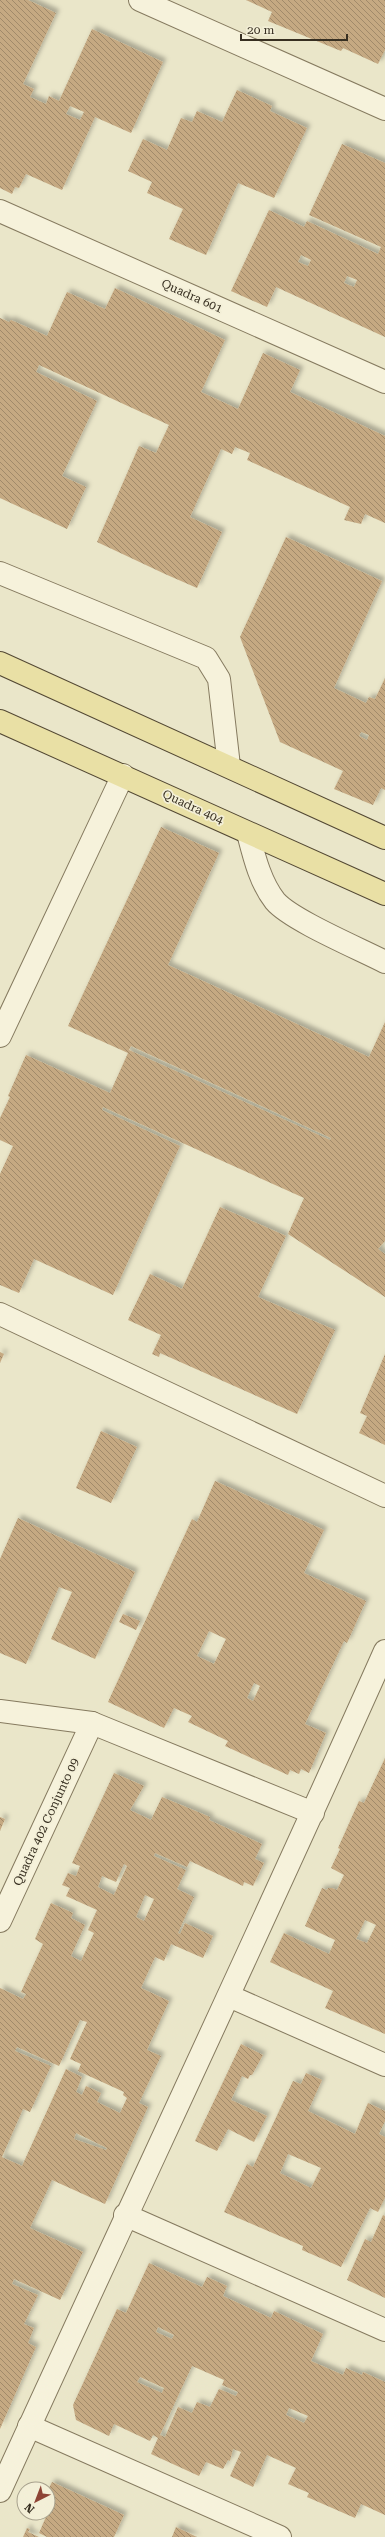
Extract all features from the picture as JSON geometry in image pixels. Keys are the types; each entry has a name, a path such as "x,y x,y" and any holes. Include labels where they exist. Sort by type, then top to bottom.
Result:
{"main road":[{"path":"0,663 385,838"},
{"name":"Quadra 404","path":"0,721 385,894"}],"street":[{"path":"140,0 385,109"},
{"name":"Quadra 601","path":"0,210 385,382"},
{"path":"0,573 206,658 219,679 229,766"},
{"path":"0,1036 123,775"},
{"path":"248,833 258,869 275,901 290,913 385,962"},
{"path":"0,1314 385,1496"},
{"path":"0,2491 125,2215 229,1996 313,1813 385,1650"},
{"path":"0,1711 92,1723 313,1813"},
{"name":"Quadra 402 Conjunto 09","path":"0,1921 92,1723"},
{"path":"229,1996 385,2066"},
{"path":"125,2215 385,2330"},
{"path":"29,2426 280,2537"}],"building":[{"path":"0,0 28,0 56,13 23,84 34,89 30,97 46,104 49,96 59,101 92,29 163,62 131,133 95,117 62,190 26,174 19,188 15,187 12,194 0,188","holes":["70,106 84,112 80,120 66,114"]},
{"path":"246,0 385,0 385,50 378,64 343,48 341,51 268,21 272,12"},
{"path":"237,90 272,106 270,111 307,128 274,198 238,183 206,255 169,239 183,209 147,193 152,182 128,171 143,139 167,150 181,118 192,122 197,111 222,122"},
{"path":"342,144 385,163 385,337 276,287 267,307 231,291 269,210 304,227 307,221 378,254 381,247 309,215","holes":["301,255 311,260 308,266 298,262","347,276 357,280 354,287 344,283"]},
{"path":"115,288 225,340 201,392 238,409 263,353 300,370 290,392 385,436 385,523 365,514 361,524 344,520 350,507 247,460 250,453 235,447 232,454 221,449 190,517 222,532 197,588 165,574 97,542 139,446 156,453 169,425 39,365 36,372 97,401 62,476 86,487 67,529 0,498 0,318 9,322 11,320 47,336 67,292 105,309"},
{"path":"286,537 382,581 334,688 366,703 369,697 375,699 385,678 385,790 381,788 373,805 334,789 343,771 280,742 240,637","holes":["361,732 369,735 367,740 359,736"]},
{"path":"161,827 219,853 168,965 369,1057 385,1022 385,1241 378,1249 385,1254 385,1297 288,1234 304,1198 103,1107 102,1110 180,1146 113,1295 34,1259 19,1293 0,1285 0,1174 13,1146 0,1140 0,1118 10,1097 8,1096 26,1055 110,1093 128,1053 68,1026","holes":["131,1046 331,1138 330,1140 129,1050"]},
{"path":"220,1207 286,1236 258,1297 335,1330 297,1414 160,1353 159,1357 152,1354 161,1335 128,1320 150,1274 182,1289"},
{"path":"0,1352 4,1354 0,1363"},
{"path":"385,1354 385,1445 359,1433 367,1416 360,1413"},
{"path":"101,1431 137,1447 111,1503 76,1488"},
{"path":"215,1481 324,1530 304,1573 366,1601 347,1643 344,1641 305,1724 326,1733 309,1773 301,1769 299,1774 290,1770 288,1775 225,1746 228,1741 188,1722 192,1716 174,1708 164,1728 108,1702 192,1519 197,1522","holes":["209,1631 226,1639 214,1664 197,1656","254,1683 260,1686 253,1701 247,1698"]},
{"path":"18,1518 135,1572 95,1659 51,1639 72,1592 59,1587 26,1664 0,1653 0,1559"},
{"path":"123,1614 140,1621 136,1630 119,1622"},
{"path":"385,1758 385,2034 325,2008 333,1991 270,1962 284,1933 329,1954 335,1940 305,1926 322,1888 327,1890 328,1888 332,1888 337,1890 344,1875 331,1868 340,1849 338,1848 359,1801 364,1803","holes":["365,1920 376,1925 367,1943 356,1939"]},
{"path":"114,1773 144,1786 130,1810 151,1820 162,1797 210,1817 209,1820 262,1844 255,1859 264,1863 253,1886 244,1882 243,1886 190,1861 187,1867 155,1853 154,1856 186,1870 177,1889 194,1897 178,1933 180,1934 185,1923 213,1936 203,1958 171,1944 164,1961 155,1957 141,1988 169,2001 147,2050 161,2056 139,2103 148,2107 105,2204 52,2180 30,2228 83,2252 60,2300 14,2279 12,2284 38,2295 24,2324 34,2328 28,2343 36,2347 0,2429 0,1988 23,1999 26,1994 21,1992 43,1944 35,1939 51,1903 73,1913 71,1918 85,1925 71,1956 81,1961 94,1933 88,1930 97,1910 66,1896 70,1888 62,1885 68,1873 76,1876 80,1866 72,1863","holes":["124,1864 127,1866 114,1895 98,1887 102,1876 116,1882","145,1895 154,1899 144,1921 136,1917","80,2020 87,2022 70,2059 81,2064 78,2071 124,2092 123,2095 127,2098 120,2113 97,2102 101,2093 86,2086 82,2095 76,2092 82,2077 66,2069 22,2166 2,2157 23,2109 30,2112 51,2066 15,2051 17,2047 59,2066","76,2133 107,2148 106,2150 74,2139"]},
{"path":"0,1817 5,1819 0,1831"},
{"path":"241,2044 263,2055 252,2075 250,2075 248,2079 242,2076 231,2100 267,2116 254,2142 228,2129 217,2151 195,2141"},
{"path":"306,2073 322,2080 308,2111 355,2134 368,2103 385,2111 385,2121 379,2134 385,2137 385,2198 378,2212 370,2208 341,2267 302,2250 303,2246 224,2212 247,2164 253,2167 293,2081 301,2084","holes":["288,2154 321,2168 311,2188 280,2173"]},
{"path":"383,2215 385,2216 385,2298 347,2280 365,2239 371,2242"},
{"path":"149,2263 202,2287 207,2277 227,2286 223,2296 271,2318 274,2311 323,2334 311,2361 343,2375 346,2368 362,2375 363,2372 385,2382 385,2515 361,2504 355,2518 307,2497 309,2493 288,2484 296,2468 267,2455 253,2487 230,2476 241,2452 233,2449 230,2461 228,2460 223,2469 206,2462 199,2476 151,2454 158,2438 153,2435 150,2441 114,2424 109,2436 76,2420 73,2405 117,2309 126,2313","holes":["158,2327 174,2335 172,2339 156,2332","192,2366 224,2380 222,2385 238,2392 236,2396 219,2389 210,2407 197,2402 192,2413 178,2407 165,2437 160,2435","140,2377 164,2388 162,2393 137,2382","289,2408 308,2416 304,2423 286,2415"]},
{"path":"56,2484 124,2515 114,2537 47,2537 39,2533 44,2521 56,2521"},
{"path":"176,2527 197,2537 172,2537"},
{"path":"27,2528 30,2529 28,2532 39,2537 23,2537"}]}
